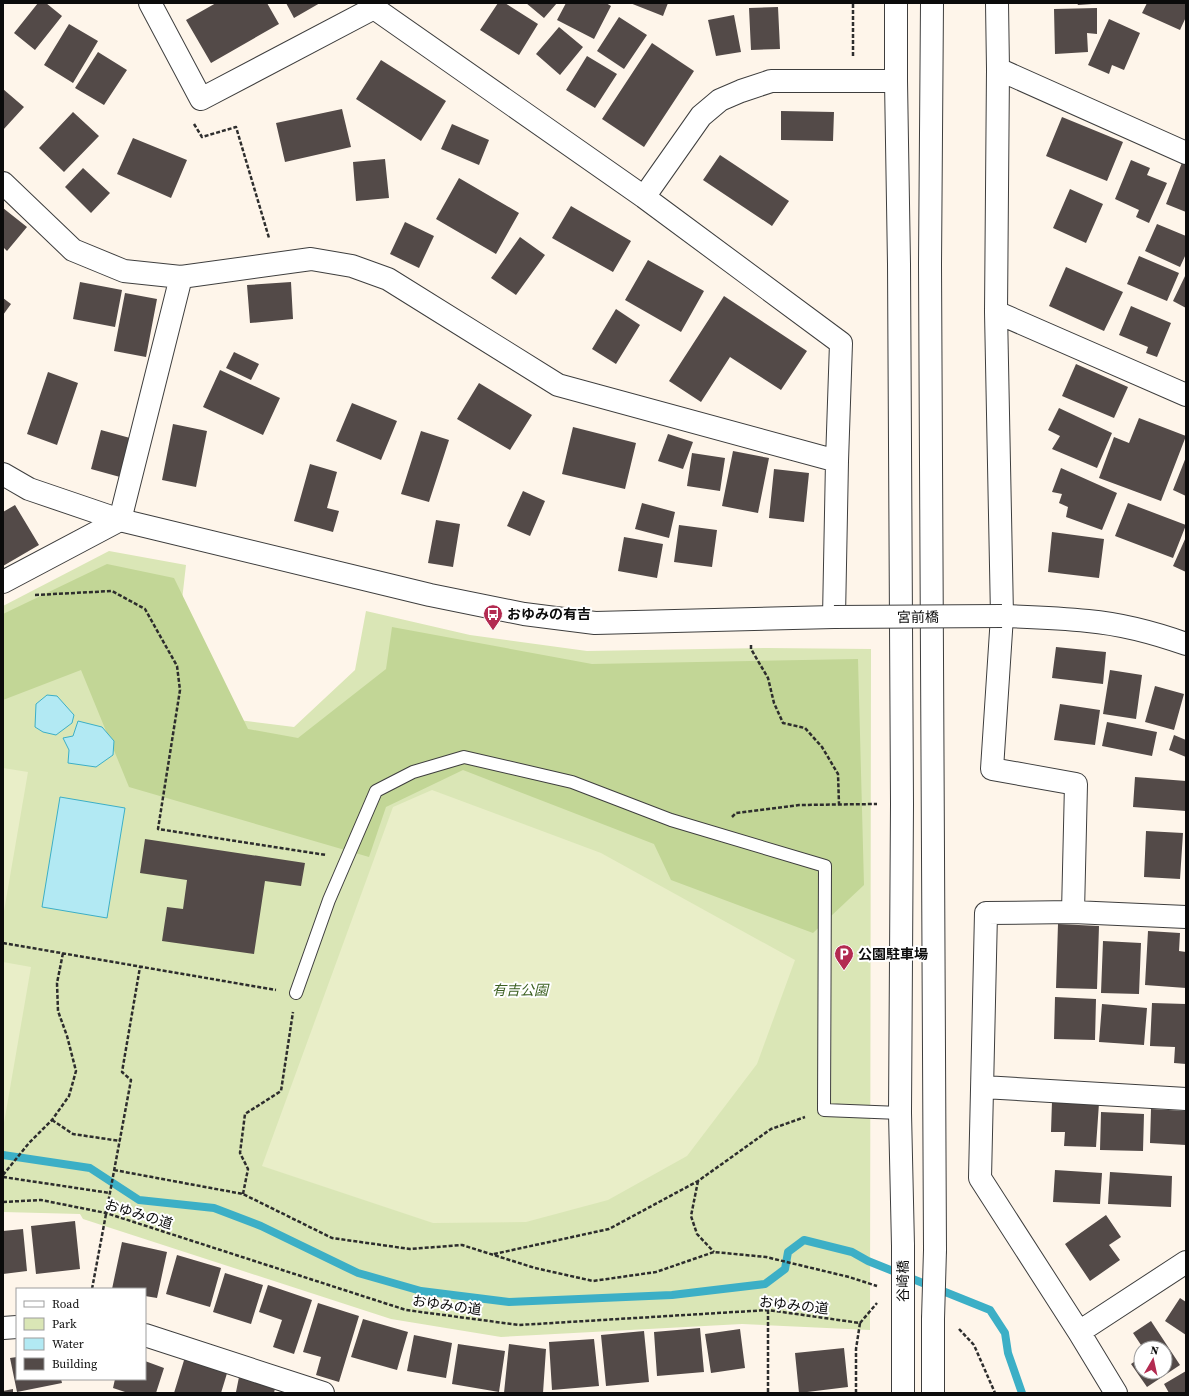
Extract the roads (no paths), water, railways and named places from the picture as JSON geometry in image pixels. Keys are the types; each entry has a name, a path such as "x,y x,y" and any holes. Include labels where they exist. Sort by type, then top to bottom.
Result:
{"street":[{"path":"150,3 201,99 375,6 644,197 841,343 834,617"},
{"name":"谷崎橋","path":"896,3 902,804 900,1113 903,1246 903,1393"},
{"path":"932,3 930,280 935,1250 932,1319 933,1393"},
{"path":"997,3 998,69 996,312 1002,616 992,769 1076,784 1073,912"},
{"path":"998,69 1186,153"},
{"path":"644,197 701,116 720,100 771,81 896,81"},
{"path":"3,182 73,250 124,271 180,277 311,259 359,269 388,279 558,384 837,460"},
{"path":"3,582 120,520 180,277"},
{"path":"996,312 1186,395"},
{"name":"宮前橋","path":"3,474 29,489 120,520 430,595 524,614 595,623 834,617 1002,616 1088,621 1130,628 1186,644"},
{"path":"1116,1393 1079,1332 980,1178 986,913 1073,912 1186,918"},
{"path":"983,1087 1186,1099"},
{"path":"1079,1332 1186,1262"},
{"path":"3,1328 16,1327"},
{"path":"146,1336 323,1393"}],"lane":[{"path":"296,993 329,900 376,791 413,772 464,757 572,782 671,820 824,866 824,1110 900,1113"}],"water":[{"path":"47,695 57,696 74,715 72,723 56,735 43,732 35,727 36,704"},
{"path":"78,721 102,727 114,741 113,755 96,767 68,763 69,750 63,738 73,736"},
{"path":"60,797 125,808 107,918 42,907"}],"waterway":[{"path":"3,1155 90,1168 139,1200 214,1208 261,1226 358,1273 421,1291 509,1302 672,1295 765,1284 785,1269 788,1252 804,1240 852,1252 868,1261 990,1310 1005,1333 1008,1353 1022,1393"}],"place":[{"name":"おゆみの有吉","path":"493,631"},
{"name":"公園駐車場","path":"844,971"}],"park label":[{"name":"有吉公園","path":"520,990"}]}
